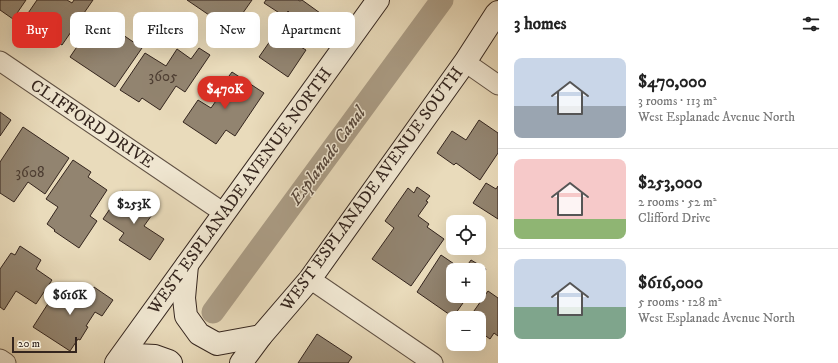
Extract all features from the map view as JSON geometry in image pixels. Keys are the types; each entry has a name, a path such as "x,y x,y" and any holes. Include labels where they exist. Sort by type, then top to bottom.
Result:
{"main road":[{"name":"WEST ESPLANADE AVENUE NORTH","path":"116,363 378,0"},
{"name":"WEST ESPLANADE AVENUE SOUTH","path":"241,363 261,336 310,279 465,62 497,9"},
{"path":"187,264 184,298 186,316 199,334 217,344 261,336"},
{"path":"124,363 135,355 155,356 172,363"}],"street":[{"name":"CLIFFORD DRIVE","path":"0,61 224,213"},
{"path":"465,62 498,84"},
{"path":"310,279 433,363"},
{"path":"0,359 6,363"}],"building":[{"path":"0,0 26,0 18,12 12,12 12,18 0,10"},
{"path":"37,0 67,0 72,3 74,0 93,0 85,12 70,12 70,33 62,45 62,12 29,12"},
{"path":"187,0 252,0 244,12 206,13"},
{"path":"266,0 302,0 319,12 278,12 264,3"},
{"path":"125,36 133,42 133,48 142,48 115,87 70,57 76,48 125,48"},
{"path":"268,44 268,48 302,48 306,50 288,77 259,57"},
{"path":"199,48 210,55 185,92 176,86 160,110 142,98 139,102 120,90 145,53 166,66 177,49 191,59"},
{"path":"232,72 264,93 235,136 226,130 216,144 183,122 198,100 211,108 232,78 229,76"},
{"path":"0,112 11,120 0,136"},
{"path":"479,120 498,133 498,153 480,180 456,163 454,165 437,153 452,131 466,140"},
{"path":"23,127 69,158 45,194 28,182 14,202 0,193 0,162"},
{"path":"73,160 91,172 88,177 107,190 90,216 97,221 79,248 54,231 55,230 47,224 58,207 46,199"},
{"path":"486,183 496,189 498,186 498,219 473,203"},
{"path":"417,187 430,196 426,201 428,202 418,216 429,224 427,227 444,239 411,286 372,259 394,228 385,221 408,188 414,193"},
{"path":"122,191 154,212 144,226 164,239 150,260 119,240 124,233 103,219"},
{"path":"20,246 41,260 36,269 52,280 36,304 16,291 4,310 0,307 0,269 11,253 15,255"},
{"path":"441,255 453,263 446,263 446,303 463,303 457,311 446,312 417,292"},
{"path":"471,260 476,263 469,263"},
{"path":"94,287 113,300 102,316 95,312 86,326 88,327 80,340 78,339 70,351 33,327 58,288 84,303"},
{"path":"488,291 498,298 498,336 494,333 490,339 486,336 486,311 474,311 480,303 486,303 486,294"},
{"path":"317,334 352,357 348,363 298,363"}],"waterway":[{"name":"Esplanade Canal","path":"213,312 442,0"}]}
